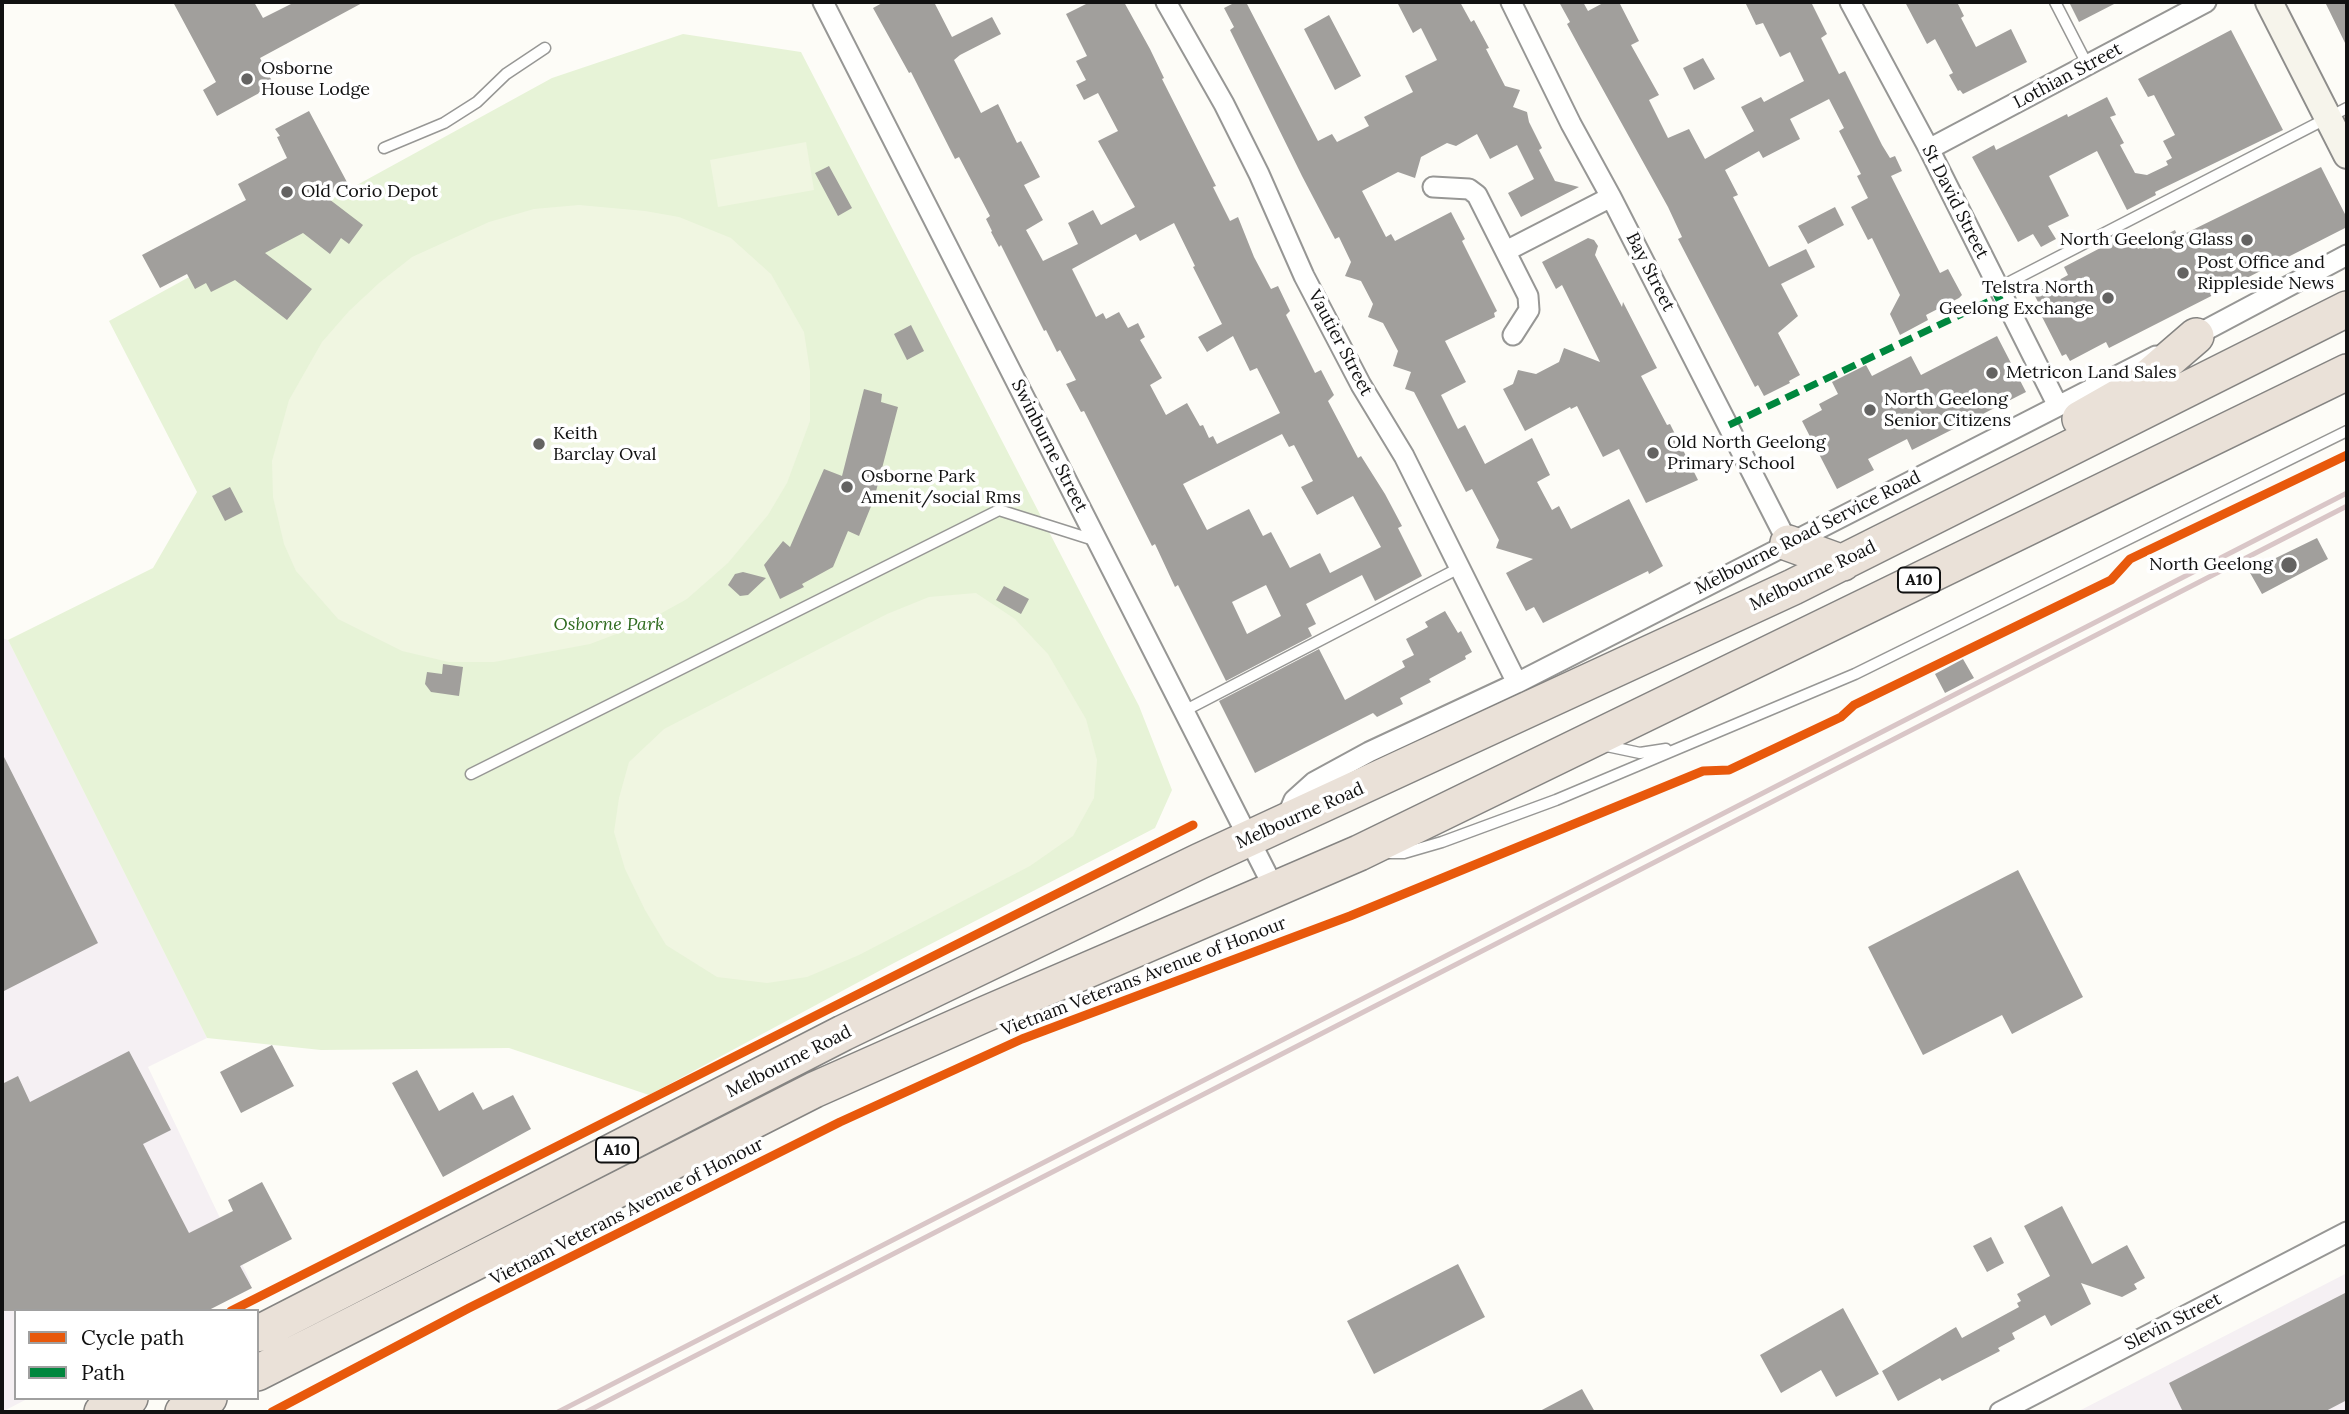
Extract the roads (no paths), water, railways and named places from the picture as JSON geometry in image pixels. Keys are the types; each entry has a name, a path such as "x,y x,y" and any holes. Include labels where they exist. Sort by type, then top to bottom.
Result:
{"highway":[{"name":"Melbourne Road","path":"259,1333 843,1033 1249,839 1843,563 2347,309"},
{"path":"1884,542 2036,444 2138,386 2196,336"},
{"name":"Melbourne Road","path":"259,1372 814,1090 1359,853 2347,372"},
{"path":"1793,587 1802,603 1817,605 1941,548 2008,536"},
{"path":"1788,543 1843,563"},
{"path":"102,1412 126,1400"},
{"path":"183,1412 205,1400"}],"street":[{"name":"Swinburne Street","path":"823,2 1275,890"},
{"name":"Vautier Street","path":"1166,2 1224,103 1304,276 1348,360 1404,456 1517,682"},
{"name":"Bay Street","path":"1511,2 1570,124 1611,197 1788,543"},
{"name":"St David Street","path":"1850,2 1929,149 2057,404"},
{"name":"Lothian Street","path":"1929,149 2206,2"},
{"path":"2269,2 2338,113 2347,155"},
{"path":"1433,187 1469,189 1477,195 1528,296 1529,310 1513,335"},
{"path":"1506,251 1611,197"},
{"name":"Melbourne Road Service Road","path":"1284,823 1294,800 1314,782 1369,752 1517,682 2057,404 2196,336 2347,255"},
{"name":"Slevin Street","path":"2000,1412 2347,1232"}],"lane":[{"path":"2055,2 2088,66"},
{"path":"384,148 444,123 477,103 506,74 545,48"},
{"path":"1998,288 2338,113"},
{"path":"1359,853 1405,853 1442,842 1556,800 1855,674 2347,430"},
{"path":"471,774 999,510 1097,542"},
{"path":"1184,711 1461,567"},
{"path":"1590,741 1640,753 1687,744"}],"railway":[{"path":"558,1412 2347,493"},
{"path":"586,1412 2347,506"}],"place":[{"name":"Osborne House Lodge","path":"247,79"},
{"name":"Old Corio Depot","path":"287,192"},
{"name":"North Geelong Glass","path":"2247,240"},
{"name":"Post Office and Rippleside News","path":"2183,273"},
{"name":"Telstra North Geelong Exchange","path":"2108,298"},
{"name":"Metricon Land Sales","path":"1992,373"},
{"name":"North Geelong Senior Citizens","path":"1870,410"},
{"name":"Keith Barclay Oval","path":"539,444"},
{"name":"Old North Geelong Primary School","path":"1653,453"},
{"name":"Osborne Park Amenit/social Rms","path":"847,487"},
{"name":"North Geelong","path":"2289,565"}],"park label":[{"name":"Osborne Park","path":"609,625"}]}
